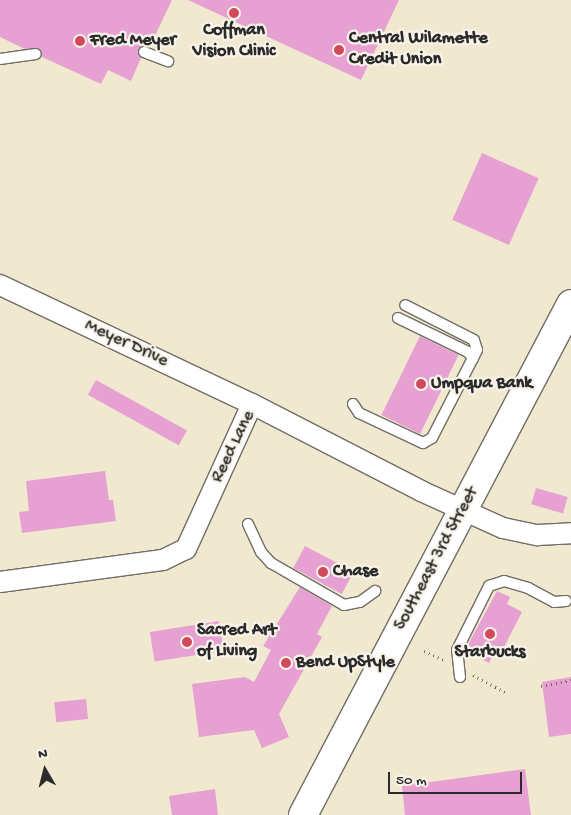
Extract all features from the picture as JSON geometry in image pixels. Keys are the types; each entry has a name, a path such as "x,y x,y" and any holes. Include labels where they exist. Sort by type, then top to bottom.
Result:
{"main road":[{"name":"Southeast 3rd Street","path":"303,815 571,304"}],"street":[{"name":"Meyer Drive","path":"0,285 252,404"},
{"name":"Reed Lane","path":"0,582 163,560 186,549 252,404 421,491 503,528 537,535 571,533"}],"lane":[{"path":"144,52 168,61"},
{"path":"0,59 36,54"},
{"path":"353,404 358,412 423,444 432,438 477,350 474,340 405,305"},
{"path":"398,318 468,352 473,358"},
{"path":"248,524 261,552 271,563 344,605 360,602 375,591"},
{"path":"464,675 457,650 488,586 504,581 528,588 554,602 566,601"}],"path":[{"path":"424,651 438,657"},
{"path":"464,675 507,693"},
{"path":"541,686 571,680"}],"building":[{"name":"Fred Meyer","path":"0,0 172,0 150,46 138,49 141,58 131,81 108,70 101,84 42,57 39,48 25,49 0,37"},
{"path":"188,0 399,0 361,80"},
{"path":"482,153 539,178 509,245 452,220"},
{"name":"Umpqua Bank","path":"420,336 459,355 420,434 381,415"},
{"path":"96,380 187,430 179,445 88,395"},
{"path":"105,471 109,500 113,500 116,521 22,533 19,512 29,511 26,481"},
{"path":"536,488 568,497 563,513 531,504"},
{"name":"Chase","path":"305,546 354,572 342,594 293,568"},
{"name":"Bend UpStyle","path":"300,587 332,606 317,634 322,637 279,714 289,737 262,748 254,730 199,737 192,684 245,677 254,682 271,650 263,646"},
{"name":"Starbucks","path":"497,591 510,597 507,604 522,612 503,649 497,646 489,663 465,650"},
{"name":"Sacred Art of Living","path":"219,621 224,651 155,662 150,632"},
{"path":"571,677 571,734 549,737 542,682"},
{"path":"86,699 88,719 56,722 54,702"},
{"path":"525,769 531,815 405,815 402,786"},
{"path":"215,789 218,815 172,815 169,796"}],"place":[{"name":"Coffman Vision Clinic","path":"234,13"},
{"name":"Fred Meyer","path":"80,41"},
{"name":"Central Wilamette Credit Union","path":"339,50"},
{"name":"Umpqua Bank","path":"421,384"},
{"name":"Chase","path":"323,572"},
{"name":"Starbucks","path":"490,634"},
{"name":"Sacred Art of Living","path":"187,642"},
{"name":"Bend UpStyle","path":"286,663"}]}
